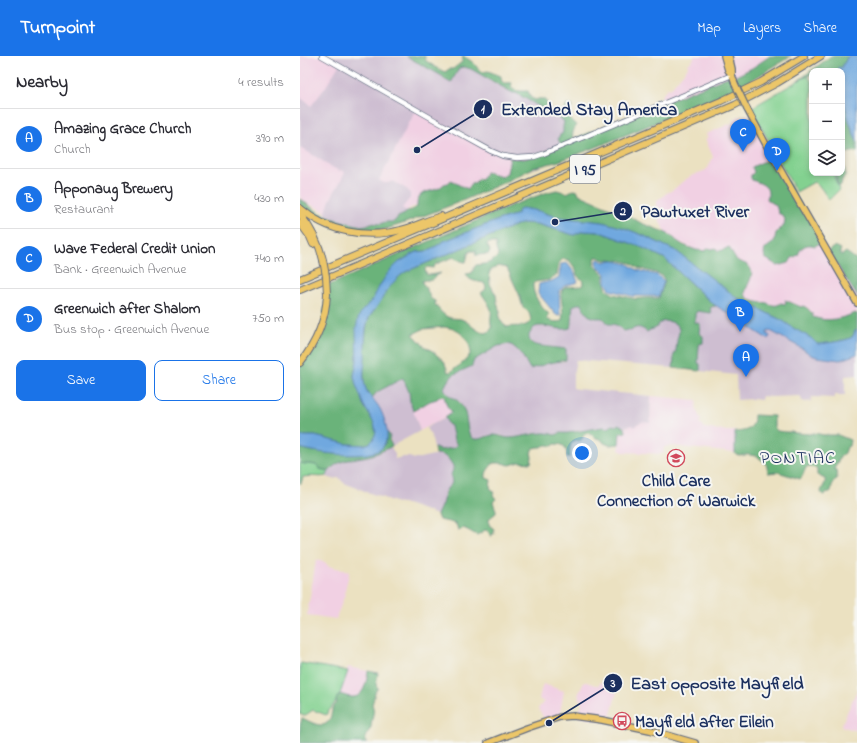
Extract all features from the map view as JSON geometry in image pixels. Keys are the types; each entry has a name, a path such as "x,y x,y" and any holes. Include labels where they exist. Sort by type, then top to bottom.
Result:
{"highway":[{"name":"I 95","path":"300,279 726,99 761,82 804,56"},
{"name":"I 95","path":"300,290 735,105 777,83 821,56"},
{"path":"300,208 316,219 336,228 358,234 386,234 408,228 484,201"},
{"path":"300,214 316,239 322,261 325,294 324,314 320,330 309,351 300,363"},
{"path":"300,223 313,242 322,261"},
{"path":"300,357 317,328 325,294"}],"main road":[{"path":"724,56 728,70 732,75 767,148 857,303"},
{"path":"729,56 732,75"},
{"path":"488,743 560,717 573,716 650,730 695,743"}],"street":[{"path":"322,56 469,140 499,155 517,158 534,157 543,154 732,75"}],"shaded area":[{"path":"300,56 401,56 566,126 543,166 410,208 402,216 340,219 305,202 300,197"},
{"path":"322,56 406,56 442,76 451,83 459,68 464,67 471,69 565,121 561,146 534,157 503,157 416,110 379,180 384,183 393,181 408,190 410,198 402,208 407,211 405,214 398,217 394,222 385,222 380,224 371,223 361,226 334,219 325,215 330,200 345,173 332,167 300,147 300,97 311,106 325,88 339,65"},
{"path":"694,56 770,56 752,68 734,77 664,103 661,96 668,88 670,89 688,67 688,64 693,60"},
{"path":"748,114 773,157 754,172 752,180 767,187 769,202 775,203 778,213 785,219 784,225 776,233 774,242 765,258 769,260 792,258 795,257 805,245 822,242 857,296 857,312 844,318 825,320 813,317 812,313 807,307 802,307 786,300 785,304 774,306 765,302 754,302 747,298 745,291 751,279 748,265 736,260 729,247 718,251 709,249 705,251 696,250 677,241 666,233 660,222 656,208 657,200 691,176 706,170 709,166 713,157 705,138 708,138 706,134 732,123 739,116 741,117"},
{"path":"582,304 585,312 594,317 600,317 608,322 620,326 623,331 637,327 645,330 655,328 661,322 665,321 676,324 679,328 677,350 674,355 673,368 576,360 573,375 573,388 651,396 650,423 642,422 637,424 635,427 632,425 624,427 613,425 608,428 574,431 573,433 560,433 554,435 535,433 507,438 500,435 487,436 478,440 472,439 469,435 465,411 459,401 453,399 446,393 444,388 447,382 453,375 472,366 474,360 504,344 509,344 516,348 524,357 530,369 549,363 566,361 566,349 537,346 530,341 529,335 536,326 560,329 572,323 573,306"},
{"path":"716,306 766,338 767,331 769,330 811,355 840,360 857,354 857,375 845,376 845,395 835,395 835,398 812,397 811,401 806,402 802,401 800,396 762,396 761,400 737,400 736,375 700,371 700,364 698,363 699,345 703,335 699,333 695,322 695,314 697,311 711,313 711,307"},
{"path":"403,378 409,392 410,401 420,431 392,446 389,435 386,433 386,427 380,408 372,398 377,392"},
{"path":"444,396 447,406 452,413 420,431 413,411 438,397"},
{"path":"651,396 697,400 696,408 701,419 699,424 704,428 718,431 719,429 735,431 735,453 672,446 664,447 663,454 623,452 619,450 620,433 626,432 624,427 637,424 650,418"},
{"path":"445,417 448,424 451,426 457,446 440,450 438,448 434,448 431,436 426,428"},
{"path":"391,447 395,454 395,459 409,457 415,459 438,454 447,457 452,464 452,483 446,490 437,515 370,493 344,483 339,478 333,479 327,477 329,471 335,465 349,459 373,455"},
{"path":"316,560 325,562 328,566 349,571 345,594 336,619 307,615"},
{"path":"348,667 368,671 364,688 360,695 355,697 339,694"},
{"path":"584,682 599,685 601,682 607,684 607,687 617,691 609,722 579,717 582,704 578,695"},
{"path":"543,684 564,691 560,717 546,721 538,709 544,701 539,699"},
{"path":"857,690 857,731 841,726"}],"green space":[{"path":"406,56 425,56 425,60 445,72 449,69 453,69 462,62 463,56 483,72 488,71 501,76 504,83 512,83 511,87 514,90 528,91 531,98 536,100 545,100 547,106 556,112 564,111 567,105 573,106 568,117 577,125 573,132 573,139 732,75 734,77 752,68 770,56 791,56 737,89 594,148 559,161 533,168 462,201 405,223 386,229 361,233 331,226 300,207 300,199 318,212 334,219 361,226 371,223 380,224 385,222 394,222 398,217 405,214 407,211 417,207 418,199 421,195 441,187 451,180 468,189 472,183 475,183 478,179 481,179 486,172 502,176 507,173 510,158 524,159 561,146 558,138 563,133 564,121 516,93 513,93 471,69 464,67 459,68 451,83 442,76"},
{"path":"831,56 848,56 841,68 815,68"},
{"path":"809,72 809,75 799,80"},
{"path":"808,75 809,176 834,176 839,190 829,200 821,188 814,182 796,192 751,108"},
{"path":"845,105 851,128 857,142 857,152 845,154"},
{"path":"773,157 822,242 815,246 805,246 801,249 798,255 792,258 789,263 778,266 765,258 764,252 766,248 774,242 776,233 784,225 785,219 778,213 775,205 767,199 767,188 751,178 751,175 754,172 752,167"},
{"path":"845,170 846,175 839,187 836,176 845,176"},
{"path":"557,190 567,193 573,190 578,191 579,194 585,197 664,232 672,236 683,245 696,250 705,251 709,248 716,248 718,251 729,247 736,259 747,265 752,273 746,291 748,298 756,302 774,305 781,303 785,304 785,300 801,307 805,307 811,312 813,317 824,320 840,318 856,313 857,330 852,337 846,340 817,344 811,338 783,321 737,298 676,251 642,235 602,222 553,216 539,211 522,208 515,215 444,241 427,251 417,252 398,263 380,285 373,299 361,313 357,360 354,376 363,404 374,423 376,432 374,439 370,443 364,445 347,444 315,436 300,436 300,366 322,329 327,286 510,206"},
{"path":"526,223 537,224 574,235 583,231 600,232 641,247 664,258 716,306 711,307 711,313 697,311 695,314 695,322 700,324 699,333 703,336 703,343 699,344 698,363 700,364 700,371 673,368 673,357 676,351 679,330 674,323 668,321 659,323 656,328 647,332 641,328 635,328 631,331 623,331 617,325 608,324 603,318 594,318 588,315 582,304 577,304 573,306 570,328 561,329 539,326 535,327 529,335 531,342 535,345 566,349 566,360 549,363 530,369 519,351 509,344 498,346 474,360 472,366 453,375 444,388 446,392 459,402 463,408 469,432 473,439 479,439 491,435 514,438 539,433 550,433 555,435 603,427 608,428 618,424 624,427 626,431 620,433 619,444 609,445 592,435 587,433 584,434 582,439 579,441 575,440 572,443 570,447 570,457 567,457 565,447 555,444 553,446 546,445 534,448 531,452 531,463 520,462 510,465 493,463 487,471 486,476 486,478 491,480 490,488 494,491 493,495 496,499 493,502 496,513 489,519 489,525 494,529 494,534 492,534 491,537 488,531 485,530 477,535 463,528 458,530 456,524 439,520 437,515 446,490 452,483 451,476 453,466 446,457 441,454 435,454 434,448 438,448 440,450 453,448 457,445 454,440 451,426 448,424 445,417 452,412 447,406 444,396 430,401 413,411 409,392 403,378 377,392 372,398 365,388 364,383 365,343 367,325 371,314 387,289 402,274 516,225","holes":["488,243 496,244 498,255 496,258 489,263 476,265 472,273 466,274 471,280 484,283 486,287 481,293 490,308 492,327 490,331 486,333 478,331 461,319 449,318 444,315 435,304 435,301 430,298 422,281 431,280 436,275 441,273 430,275 426,274 425,269 427,267 433,268 436,264 454,257 466,262 470,251 477,251 475,255 489,254 490,251 487,245","596,257 605,260 610,259 623,261 662,276 665,281 659,298 636,299 613,294 607,290 604,279 605,275 594,265","563,259 569,260 575,268 578,277 583,282 582,286 566,287 563,289 561,295 563,313 562,321 554,322 547,319 549,314 538,300 534,292 533,284 535,282 549,280 557,275 559,263","499,266 507,268 519,294 523,308 527,310 530,315 531,321 529,323 523,326 507,327 503,324 499,318 500,312 496,295 490,284 489,273 491,270","444,327 452,328 464,336 469,343 471,352 468,358 451,372 448,372 444,361 424,346 413,334 423,329"]},
{"path":"835,246 841,249 840,254 842,255 846,252 857,260 857,296 828,251"},
{"path":"754,415 774,416 774,427 777,431 838,435 850,440 849,446 847,447 845,453 840,457 834,469 836,470 837,479 833,482 831,491 823,495 821,492 825,479 817,475 817,470 815,468 808,466 800,479 778,472 768,473 767,466 757,456 736,455 735,432 747,430 753,423"},
{"path":"386,433 390,436 389,440 392,446 372,455 343,461 329,471 320,469 316,465 300,463 300,448 318,452 355,455 375,452 384,445 386,441"},
{"path":"300,463 316,465 320,469 329,471 327,476 303,477 300,484"},
{"path":"301,663 348,671 339,697 326,715 313,710 304,716 300,714"},
{"path":"368,671 378,673 376,685 378,688 375,692 372,704 374,711 371,727 365,739 368,743 300,743 300,727 302,718 318,725 324,725 327,723 330,719 334,706 337,703 337,697 340,694 356,697 362,692 367,679"}],"water":[{"path":"848,56 857,56 857,142 845,106 845,68 841,68"},
{"path":"522,208 539,211 553,216 602,222 642,235 676,251 737,298 783,321 811,338 817,344 846,340 852,337 857,330 857,354 840,360 817,357 769,330 767,331 767,334 770,336 768,339 712,303 664,258 641,247 600,232 583,231 574,235 537,224 526,223 516,225 405,272 393,283 370,316 365,334 364,382 369,395 379,407 385,420 387,438 383,447 368,454 356,455 330,454 300,448 300,436 315,436 347,444 364,445 373,440 376,432 374,423 363,404 354,376 357,361 356,329 361,312 373,299 388,273 398,263 417,252 427,251 444,241 515,215"},
{"path":"598,259 604,262 611,260 628,264 637,270 657,275 664,281 659,296 632,296 610,290 606,282 606,274 596,264"},
{"path":"567,263 574,272 578,282 564,286 559,292 560,316 556,315 538,293 539,284 552,281 559,277 561,264"}],"place":[{"name":"Extended Stay America","path":"417,150"},
{"name":"Wave Federal Credit Union","path":"743,152"},
{"name":"Greenwich after Shalom","path":"777,171"},
{"name":"Pawtuxet River","path":"555,222"},
{"name":"Apponaug Brewery","path":"740,332"},
{"name":"Amazing Grace Church","path":"746,377"},
{"name":"Child Care Connection of Warwick","path":"676,458"},
{"name":"Mayfield after Eilein","path":"622,721"},
{"name":"East opposite Mayfield","path":"549,723"}],"district":[{"name":"PONTIAC","path":"798,457"}]}
